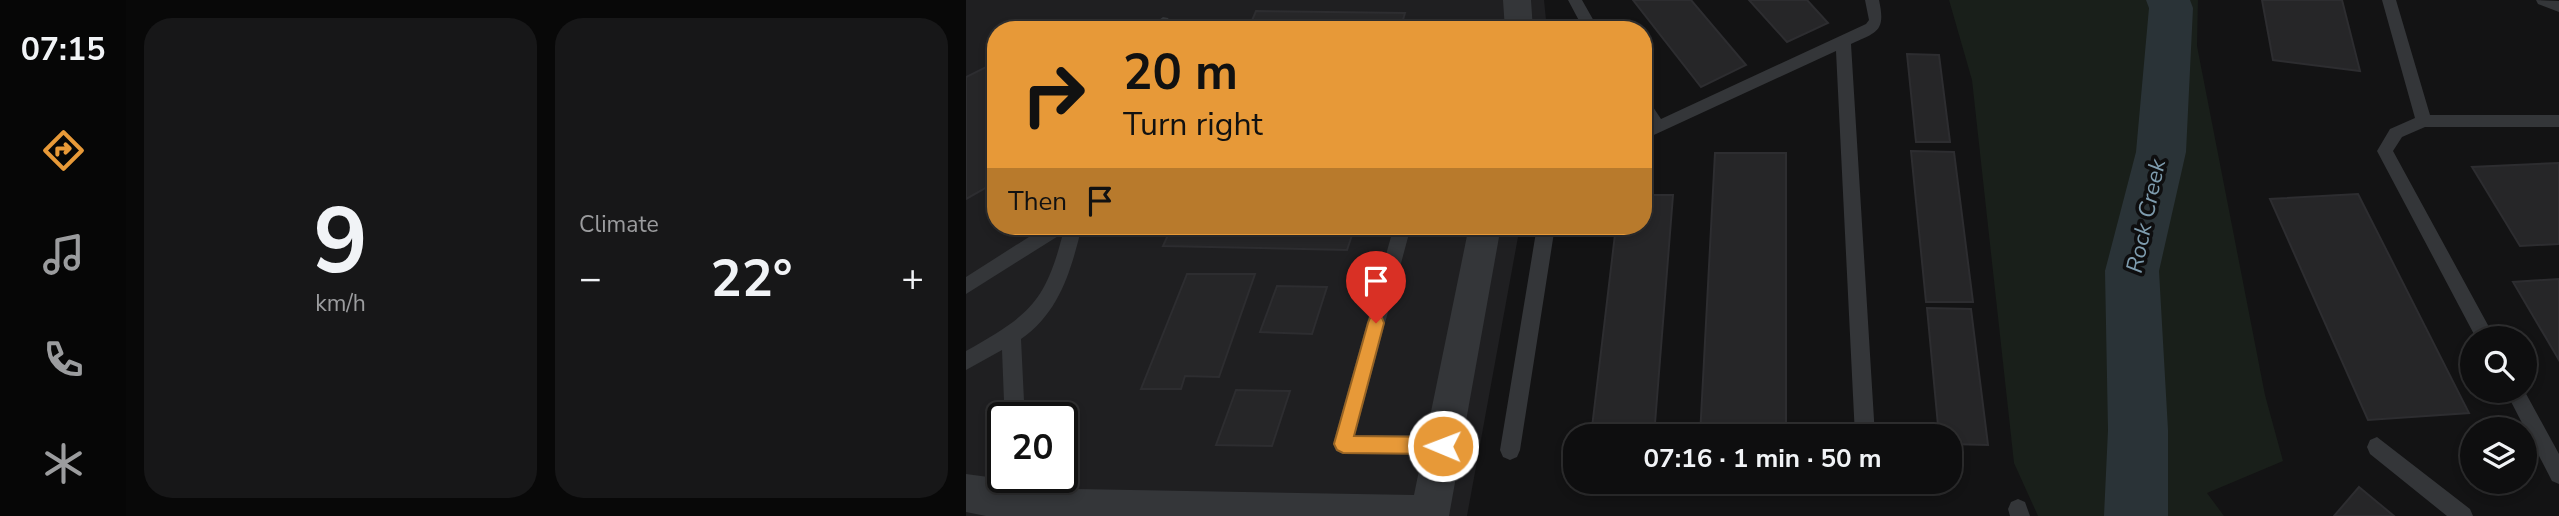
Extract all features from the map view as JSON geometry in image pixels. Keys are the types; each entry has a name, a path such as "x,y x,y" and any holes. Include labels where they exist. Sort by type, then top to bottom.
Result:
{"street":[{"path":"1517,0 1518,21"},
{"path":"966,494 1076,508 1429,516 1483,235"}],"lane":[{"path":"1576,0 1587,21"},
{"path":"1652,130 1872,28 1876,20 1872,0"},
{"path":"2389,0 2424,121"},
{"path":"2543,0 2559,7"},
{"path":"1843,41 1864,424"},
{"path":"2480,326 2385,151 2396,133 2424,121 2559,121"},
{"path":"966,286 1046,235"},
{"path":"966,361 1030,321 1046,304 1063,269 1071,235"},
{"path":"1400,235 1343,444 1443,446"},
{"path":"1510,450 1545,235"},
{"path":"1012,332 1014,402"},
{"path":"2521,403 2559,474"},
{"path":"2377,447 2463,516"}],"shaded area":[{"path":"966,0 1544,0 1546,21 987,21 987,235 1518,235 1467,516 966,516"},
{"path":"1949,0 2198,0 2197,46 2265,395 2283,461 2207,493 2224,516 2038,516 2014,463 1972,80"}],"building":[{"path":"1633,0 1691,0 1746,65 1701,87"},
{"path":"1749,0 1807,0 1828,23 1787,42"},
{"path":"2262,0 2342,0 2360,71 2273,60"},
{"path":"1256,11 1405,13 1403,21 1252,21"},
{"path":"1907,54 1939,55 1950,142 1916,142"},
{"path":"987,66 987,187 966,199 966,77"},
{"path":"1911,151 1954,152 1973,302 1926,302"},
{"path":"1715,153 1786,153 1786,424 1701,424"},
{"path":"2559,163 2559,244 2520,246 2472,167"},
{"path":"2358,194 2460,395 2460,403 2464,403 2469,413 2368,420 2270,199"},
{"path":"1652,195 1673,195 1655,424 1592,424 1615,235 1652,235"},
{"path":"1168,235 1352,235 1347,250 1163,246"},
{"path":"1187,274 1255,274 1219,377 1185,376 1181,389 1141,389"},
{"path":"2559,279 2559,360 2513,282"},
{"path":"1277,286 1327,287 1312,334 1260,332"},
{"path":"1927,308 1971,309 1988,445 1962,444 1962,424 1938,424"},
{"path":"1236,390 1290,391 1272,446 1216,445"},
{"path":"2359,487 2394,516 2334,516"}],"waterway":[{"name":"Rock Creek","path":"2136,516 2138,430 2132,271 2161,152 2171,8 2168,0"}],"route":[{"path":"1376,323 1343,444 1443,446"}]}
